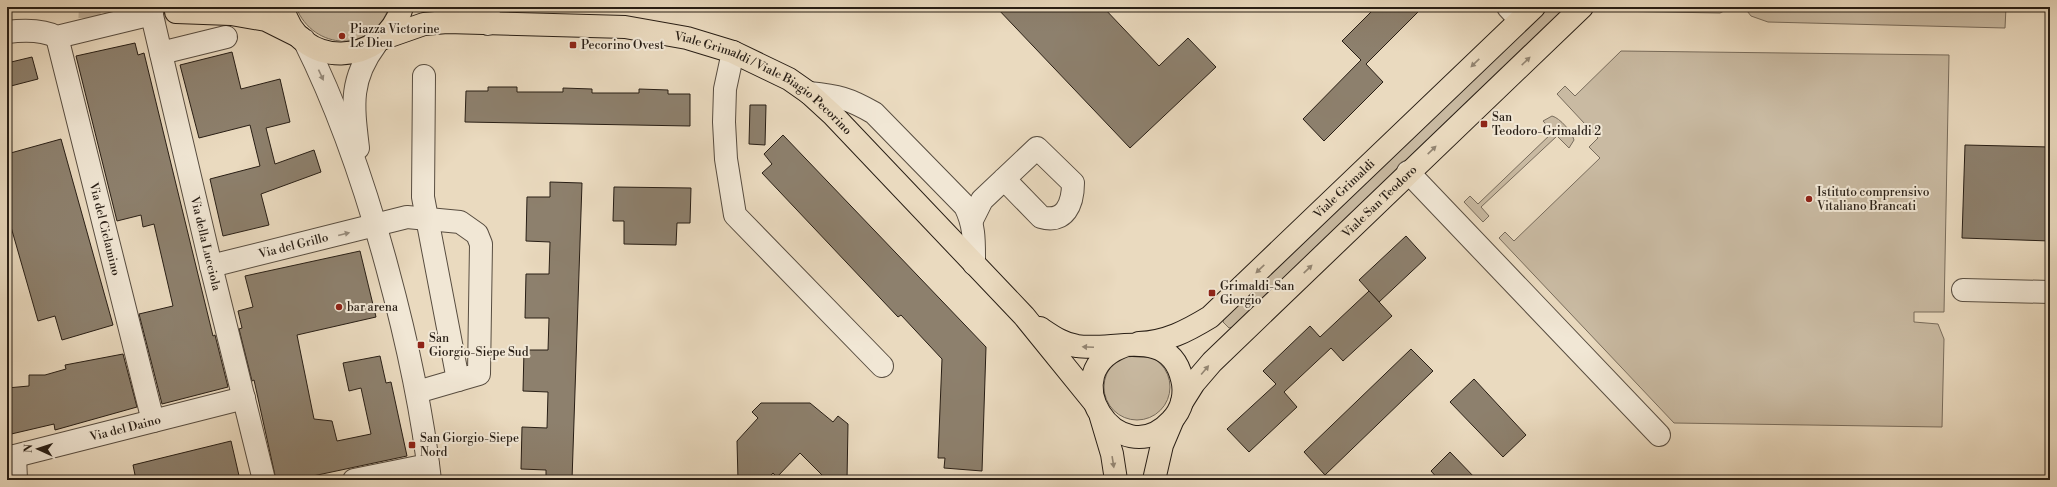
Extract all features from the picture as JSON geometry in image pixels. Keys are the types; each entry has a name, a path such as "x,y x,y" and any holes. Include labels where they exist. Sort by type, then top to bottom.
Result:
{"main road":[{"path":"283,7 291,26 302,39"},
{"name":"Viale San Teodoro","path":"1154,480 1162,445 1178,410 1194,383 1212,362 1408,172 1582,7"},
{"path":"380,41 397,22 401,10 409,19 424,24"},
{"name":"Viale Grimaldi","path":"1024,316 1066,344 1105,348 1153,343 1173,338 1210,317 1520,11"},
{"path":"176,12 231,14 266,20 302,39 317,49 331,53 347,54 362,51 380,41 424,24"},
{"name":"Viale Grimaldi / Viale Biagio Pecorino","path":"424,24 488,16 625,27 687,38 734,52 789,79 809,93 833,115 1024,316"},
{"path":"1024,316 1097,409 1114,429 1137,436 1160,430 1178,410 1182,378 1174,362 1161,350 1150,345 1133,344 1110,353 1098,366 1092,383 1097,409 1112,454 1116,480"}],"street":[{"path":"7,32 36,31 50,33 57,37 151,11"},
{"name":"Via della Lucciola","path":"151,11 211,266 264,480"},
{"name":"Via del Ciclamino","path":"57,37 153,421"},
{"path":"161,53 226,37"},
{"path":"302,39 328,92 363,185 376,226 417,392 429,472 354,480"},
{"path":"363,185 355,124 355,93 364,61 380,41"},
{"path":"734,52 726,89 724,122 726,159 735,215 882,366"},
{"path":"417,392 458,380 423,197 424,76"},
{"path":"809,93 839,96 858,104 874,114 965,206 972,220 974,264"},
{"path":"1408,172 1659,436"},
{"path":"972,220 982,200 1004,179"},
{"name":"Via del Grillo","path":"211,266 376,226 407,217 460,222 477,234 481,244 479,374 458,380"},
{"path":"1963,290 2050,292"},
{"name":"Via del Daino","path":"11,457 244,398"},
{"path":"11,457 16,480"}],"shaded area":[{"path":"296,7 389,7 381,22 370,33 357,39 343,41 329,39 315,32 304,22"},
{"path":"1550,7 1567,7 1233,327 1229,328 1223,322 1224,318"},
{"path":"1607,7 1728,7 1720,13 1610,11"},
{"path":"1744,7 2006,7 2005,28 1768,22 1751,16"},
{"name":"Istituto comprensivo Vitaliano Brancati","path":"1621,51 1949,55 1944,312 1914,312 1914,322 1938,324 1944,339 1942,427 1674,423 1499,238 1505,232 1514,241 1600,158 1589,147 1598,138 1557,94 1565,86 1575,96"},
{"path":"1552,116 1562,122 1573,137 1574,140 1569,148 1557,136 1481,207 1489,216 1483,222 1464,202 1470,196 1478,204 1553,132 1543,121"},
{"path":"1137,354 1150,357 1160,364 1167,374 1170,387 1167,400 1160,410 1150,417 1137,420 1124,417 1114,410 1107,400 1104,387 1107,374 1114,364 1124,357"}],"building":[{"path":"996,7 1103,7 1159,66 1188,38 1216,67 1130,148"},
{"path":"1376,7 1423,7 1366,64 1383,82 1324,141 1303,119 1361,60 1342,41"},
{"path":"135,43 138,55 144,53 213,336 215,335 228,387 162,404 139,314 173,306 154,224 143,227 141,215 117,221 76,56"},
{"path":"232,52 241,89 280,79 290,122 266,128 275,164 314,150 321,172 261,194 269,225 223,236 210,179 260,166 250,125 199,138 180,65"},
{"path":"32,57 38,79 7,87 7,63"},
{"path":"488,87 517,87 517,92 563,92 563,88 592,89 592,93 639,93 639,89 668,90 668,94 690,94 690,126 465,122 466,91 488,91"},
{"path":"750,105 766,105 765,145 749,144"},
{"path":"783,135 986,347 982,471 944,468 945,458 938,458 942,359 901,315 898,317 762,173 772,164 764,154"},
{"path":"61,139 113,325 62,340 55,316 38,321 11,227 7,228 7,154"},
{"path":"1965,145 2050,147 2050,241 1962,238"},
{"path":"550,182 582,183 572,480 546,480 546,470 521,469 522,427 547,428 548,392 523,391 524,350 548,350 549,318 525,318 526,274 549,274 550,242 526,241 527,197 550,197"},
{"path":"614,187 691,188 690,223 677,223 676,245 624,244 624,221 613,221"},
{"path":"1406,236 1426,258 1379,302 1359,280"},
{"path":"360,251 376,317 297,335 314,419 332,421 337,441 371,434 361,388 349,391 343,363 380,356 386,383 391,382 407,456 294,480 276,480 254,380 252,381 239,329 242,328 238,311 253,307 245,276"},
{"path":"1369,291 1392,316 1343,361 1331,348 1284,392 1297,407 1249,452 1227,429 1276,384 1263,371 1310,326 1320,337"},
{"path":"1411,349 1433,371 1325,475 1304,452"},
{"path":"123,354 137,407 55,430 54,424 7,435 7,388 29,386 29,375 45,375 66,369 65,365"},
{"path":"1474,379 1526,435 1503,457 1450,402"},
{"path":"761,403 810,403 833,422 838,416 848,424 847,480 827,480 800,453 777,477 773,473 766,480 738,480 737,441 758,418 752,412"},
{"path":"231,441 240,480 136,480 133,465"},
{"path":"1450,452 1477,480 1439,480 1431,471"}],"tunnel":[{"path":"79,7 176,12"}],"place":[{"name":"Piazza Victorine Le Dieu","path":"342,36"},
{"name":"Pecorino Ovest","path":"573,45"},
{"name":"San Teodoro-Grimaldi 2","path":"1484,124"},
{"name":"Istituto comprensivo Vitaliano Brancati","path":"1809,199"},
{"name":"Grimaldi-San Giorgio","path":"1212,293"},
{"name":"bar arena","path":"339,307"},
{"name":"San Giorgio-Siepe Sud","path":"421,345"},
{"name":"San Giorgio-Siepe Nord","path":"412,445"}]}
